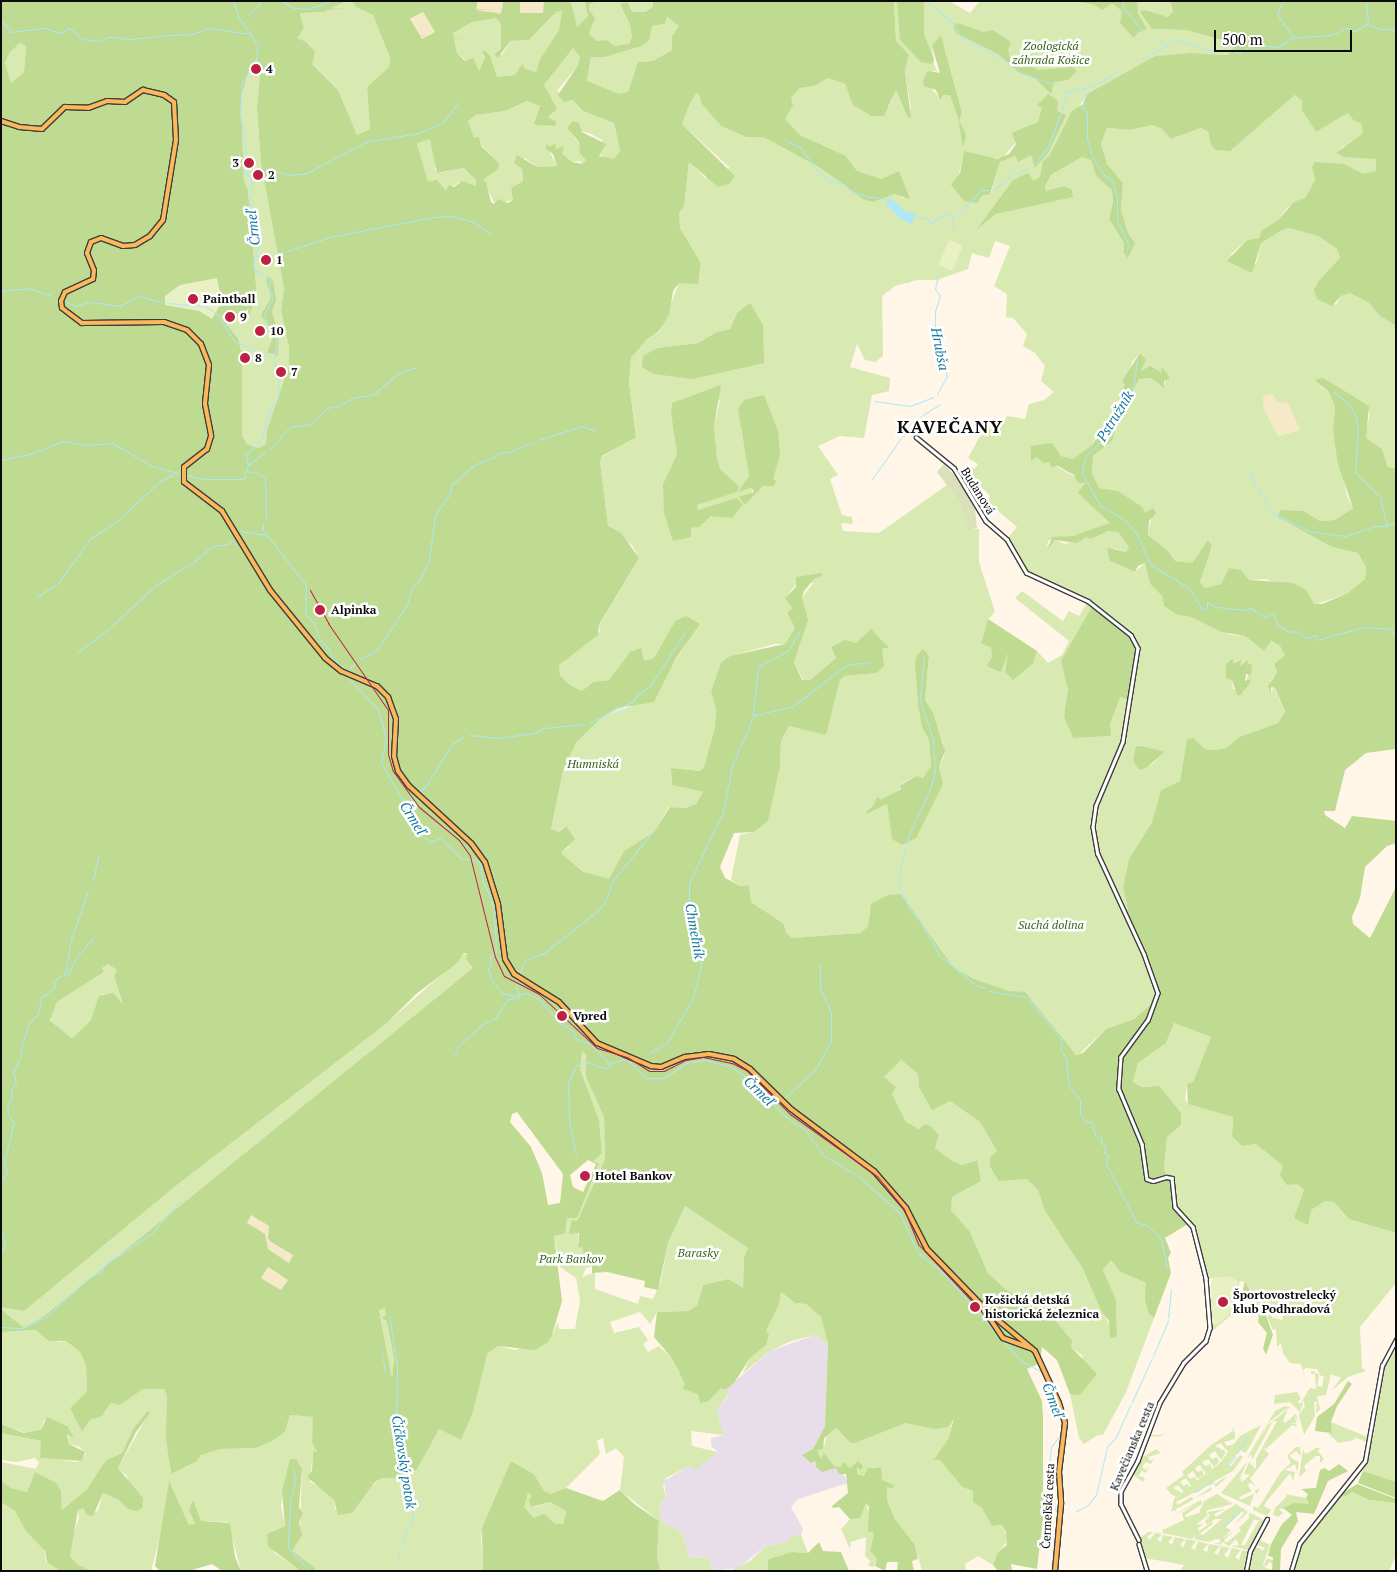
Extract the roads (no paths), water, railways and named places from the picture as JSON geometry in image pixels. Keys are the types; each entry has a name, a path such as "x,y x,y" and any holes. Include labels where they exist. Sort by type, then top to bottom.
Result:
{"main road":[{"path":"1,121 19,127 42,130 63,108 88,108 107,101 125,102 143,90 164,95 174,102 176,140 168,203 161,224 147,238 131,246 122,246 101,238 93,241 87,253 94,270 93,279 65,292 61,303 69,316 82,323 159,321 184,329 201,344 208,365 205,399 211,441 205,451 186,465 182,474 187,486 222,511 270,590 325,658 341,671 377,686 389,700 397,724 394,752 398,771 406,783 470,843 485,862 498,904 504,954 514,974 559,1002 597,1043 651,1066 661,1067 705,1054 725,1056 744,1065 792,1109 874,1170 906,1208 925,1247 978,1301 1002,1337 1035,1351"},
{"name":"Čermeľská cesta","path":"986,1311 1035,1351 1060,1404 1064,1422 1059,1472 1061,1504 1055,1571"},
{"path":"1018,1345 1020,1337"}],"street":[{"name":"Budanová","path":"916,437 952,466 986,521 1007,540 1025,572 1039,581 1088,601 1131,635 1138,648 1123,742 1096,806 1093,832 1098,854 1144,954 1158,993 1148,1020 1121,1057 1120,1092 1142,1144 1147,1178 1153,1181 1166,1176 1172,1178 1174,1206 1193,1227 1207,1286 1210,1328 1206,1340"},
{"name":"Kavečianska cesta","path":"1147,1571 1139,1542 1121,1504 1121,1492 1138,1461 1145,1435 1161,1399 1184,1364 1206,1340"},
{"path":"1291,1571 1299,1544 1365,1461 1382,1366 1396,1340"},
{"path":"1246,1571 1250,1552 1268,1520"}],"water":[{"path":"892,199 906,212 915,213 912,224 900,219 887,205 887,200"}],"waterway":[{"name":"Črmeľ","path":"233,1 238,16 258,46 256,59 242,83 240,114 246,153 242,160 244,172 251,178 250,212 257,249 253,266 258,273 270,279 269,289 273,298 264,315 268,326 277,332 274,361 279,384 277,400 271,406 261,440 246,455 248,465 244,478"},
{"path":"248,16 262,1"},
{"path":"281,1 294,8 308,9 331,1"},
{"path":"927,1 953,23 960,36 1007,62 1017,71"},
{"path":"1123,1 1123,8 1143,31"},
{"path":"1283,1 1277,14 1294,38"},
{"path":"1366,1 1368,23"},
{"path":"1,20 11,32 45,28 60,33 69,28 82,39 98,41 109,37 131,39 154,36"},
{"name":"Hrubša","path":"1230,50 1240,53 1253,45 1279,47 1291,38 1331,35 1347,28 1355,31 1367,24 1380,29 1393,29 1396,34"},
{"path":"156,36 192,34 209,28 251,34"},
{"path":"1155,39 1167,45"},
{"name":"Hrubša","path":"1169,46 1172,40 1177,39 1214,52 1228,50"},
{"name":"Hrubša","path":"1141,59 1166,46"},
{"name":"Hrubša","path":"1082,89 1103,81 1118,70"},
{"path":"1020,73 1058,85"},
{"path":"1060,88 1068,92"},
{"name":"Hrubša","path":"1035,164 1049,145 1068,92 1079,88"},
{"path":"1084,89 1083,108 1087,113 1087,139 1091,153"},
{"path":"266,169 293,175 307,173 365,142 418,133 443,123 458,102"},
{"path":"786,141 800,147 817,170 829,180 844,184 850,191 891,200"},
{"path":"1092,157 1104,175 1112,180 1117,197 1117,220 1128,244 1127,251"},
{"name":"Hrubša","path":"994,190 1013,174 1029,169"},
{"path":"246,171 260,170"},
{"name":"Hrubša","path":"957,215 981,190 989,190"},
{"path":"914,217 928,218 930,224 944,215 954,216"},
{"path":"287,251 330,237 433,217 452,216 474,222 491,234"},
{"name":"Hrubša","path":"952,217 953,229"},
{"path":"279,253 284,252"},
{"path":"254,257 275,254"},
{"name":"Hrubša","path":"937,394 947,376 935,339 935,311 940,296 935,289 938,275"},
{"path":"1,291 28,288 51,296"},
{"path":"67,302 75,306 89,302 120,306 139,296 162,302"},
{"path":"167,303 205,306 216,313 234,341 258,351"},
{"path":"259,352 263,355"},
{"path":"264,355 274,356"},
{"name":"Pstružník","path":"1137,359 1134,385 1103,439 1085,457 1082,473 1100,505 1126,521 1136,533 1151,565 1189,588 1202,609 1207,608 1207,602 1216,607 1243,610 1251,608 1265,617 1273,614 1277,624 1289,632 1296,631 1306,638 1315,635 1317,640 1363,627 1391,629 1396,639"},
{"path":"269,450 290,427 311,424 327,408 338,406 354,397 373,395 397,374 416,367"},
{"path":"1334,392 1348,403 1355,415 1358,428 1355,472 1380,497 1386,524 1396,524"},
{"name":"Hrubša","path":"874,401 910,406 933,397"},
{"name":"Hrubša","path":"923,415 940,404"},
{"name":"Hrubša","path":"903,436 912,430 921,416"},
{"path":"539,440 582,426 595,431"},
{"name":"Hrubša","path":"872,479 901,438"},
{"path":"1,460 33,453 63,441 85,445 112,443 152,466 182,474"},
{"path":"360,659 377,650 407,605 411,589 420,580 429,559 435,515 451,492 451,485 474,465 494,457 497,453 509,452 534,442"},
{"path":"248,465 265,452"},
{"path":"1246,467 1271,512 1309,531 1345,536 1375,526 1389,526"},
{"name":"Črmeľ","path":"247,471 260,474 265,479 266,520"},
{"path":"37,597 59,582 91,538 116,522 159,482 174,474"},
{"path":"186,475 203,479 243,479"},
{"name":"Črmeľ","path":"263,524 263,530 306,585 305,614 314,623 319,638 329,649 332,658 348,672"},
{"path":"241,531 267,535"},
{"path":"78,652 105,632 156,585 195,561 212,546 228,544 232,540"},
{"path":"753,715 758,666 788,651 800,630"},
{"path":"589,723 634,701 634,698 650,686 685,632"},
{"path":"898,879 908,837 930,789 935,771 933,739 920,700 924,656"},
{"path":"348,671 355,662"},
{"path":"755,715 793,706 846,665 870,662"},
{"name":"Črmeľ","path":"348,678 378,709 386,739 381,762 423,837 431,842 440,838 461,858 480,862 482,879 491,899 495,926 496,952 490,957 491,965 488,968 491,979 502,993 514,996 527,993 539,999 561,1024 573,1031 576,1039 589,1043 609,1063 627,1059 646,1078 664,1078 688,1062 707,1060 731,1067 745,1076 785,1116 805,1130 823,1155 858,1176 899,1212 918,1253 942,1272 1020,1360 1042,1372 1062,1424 1060,1435 1051,1447 1048,1475 1050,1498 1057,1513 1051,1571"},
{"name":"Chmeľník","path":"650,1052 667,1043 693,998 701,966 689,901 689,883 723,812 732,766 754,715"},
{"path":"470,735 498,738 534,733 544,728 585,724"},
{"path":"418,792 426,786 451,745 462,737"},
{"path":"405,807 411,797"},
{"path":"519,976 525,960 544,953 596,912 605,902 614,879 651,834"},
{"path":"93,880 98,856"},
{"path":"898,882 911,912 918,918 940,956"},
{"path":"24,1040 28,1024 38,1014 41,998 55,987 53,983 57,978 65,974 71,939 88,891"},
{"path":"64,975 67,976 77,956 93,938"},
{"path":"943,958 974,984"},
{"path":"782,1100 815,1070 831,1041 831,1012 820,989 820,964"},
{"path":"515,984 519,995"},
{"path":"976,985 985,988"},
{"path":"989,991 1027,997 1063,1042"},
{"path":"495,1019 508,999 520,997"},
{"path":"455,1055 458,1046 481,1025 494,1019"},
{"path":"20,1057 23,1041"},
{"path":"1062,1043 1060,1049 1066,1058 1069,1086 1080,1100 1080,1114 1086,1122 1091,1122 1095,1135 1101,1137 1101,1142 1106,1148 1104,1152 1108,1155 1106,1163 1136,1222 1148,1226 1161,1239 1167,1267"},
{"path":"1,1182 7,1172 4,1163 14,1121 10,1119 7,1106 12,1096 11,1089 16,1083 13,1072 19,1059"},
{"path":"568,1083 576,1066 586,1062 606,1069 611,1063"},
{"path":"568,1084 569,1120 576,1155"},
{"path":"1,1327 23,1328 47,1316 88,1278 102,1271 104,1265 152,1233 179,1202"},
{"path":"1,1231 5,1245 1,1252"},
{"path":"1168,1318 1171,1289"},
{"name":"Čičkovský potok","path":"389,1315 397,1366 396,1420 404,1444 413,1506 413,1517 401,1547"},
{"path":"1153,1356 1168,1320"},
{"path":"1132,1402 1152,1358"},
{"path":"383,1359 385,1371"},
{"path":"1076,1511 1087,1506 1096,1495 1107,1447 1116,1437 1131,1404"},
{"path":"1237,1453 1248,1436"},
{"path":"1227,1466 1236,1456"},
{"path":"293,1469 295,1479 290,1503 288,1548 310,1571"},
{"path":"1195,1492 1212,1481"},
{"path":"1278,1507 1283,1508"},
{"path":"1224,1527 1243,1508"},
{"name":"Čičkovský potok","path":"398,1559 399,1554"}],"railway":[{"path":"310,590 328,623 388,710 388,754 393,771 419,807 459,840 470,856 495,957 504,976 539,994 597,1048 627,1057 649,1071 664,1071 686,1060 703,1057 732,1063 746,1070 790,1114 877,1176 904,1209 918,1244 982,1312"}],"place":[{"name":"4","path":"256,69"},
{"name":"3","path":"249,163"},
{"name":"2","path":"258,175"},
{"name":"1","path":"266,260"},
{"name":"Paintball","path":"193,299"},
{"name":"9","path":"230,317"},
{"name":"10","path":"260,331"},
{"name":"8","path":"245,358"},
{"name":"7","path":"281,372"},
{"name":"Alpinka","path":"320,610"},
{"name":"Vpred","path":"562,1016"},
{"name":"Hotel Bankov","path":"585,1176"},
{"name":"Športovostrelecký klub Podhradová","path":"1223,1302"},
{"name":"Košická detská historická železnica","path":"975,1307"}],"district":[{"name":"KAVEČANY","path":"950,426"}],"park label":[{"name":"Zoologická záhrada Košice","path":"1051,53"},
{"name":"Humniská","path":"593,764"},
{"name":"Suchá dolina","path":"1051,925"},
{"name":"Barasky","path":"698,1253"},
{"name":"Park Bankov","path":"571,1259"}]}
